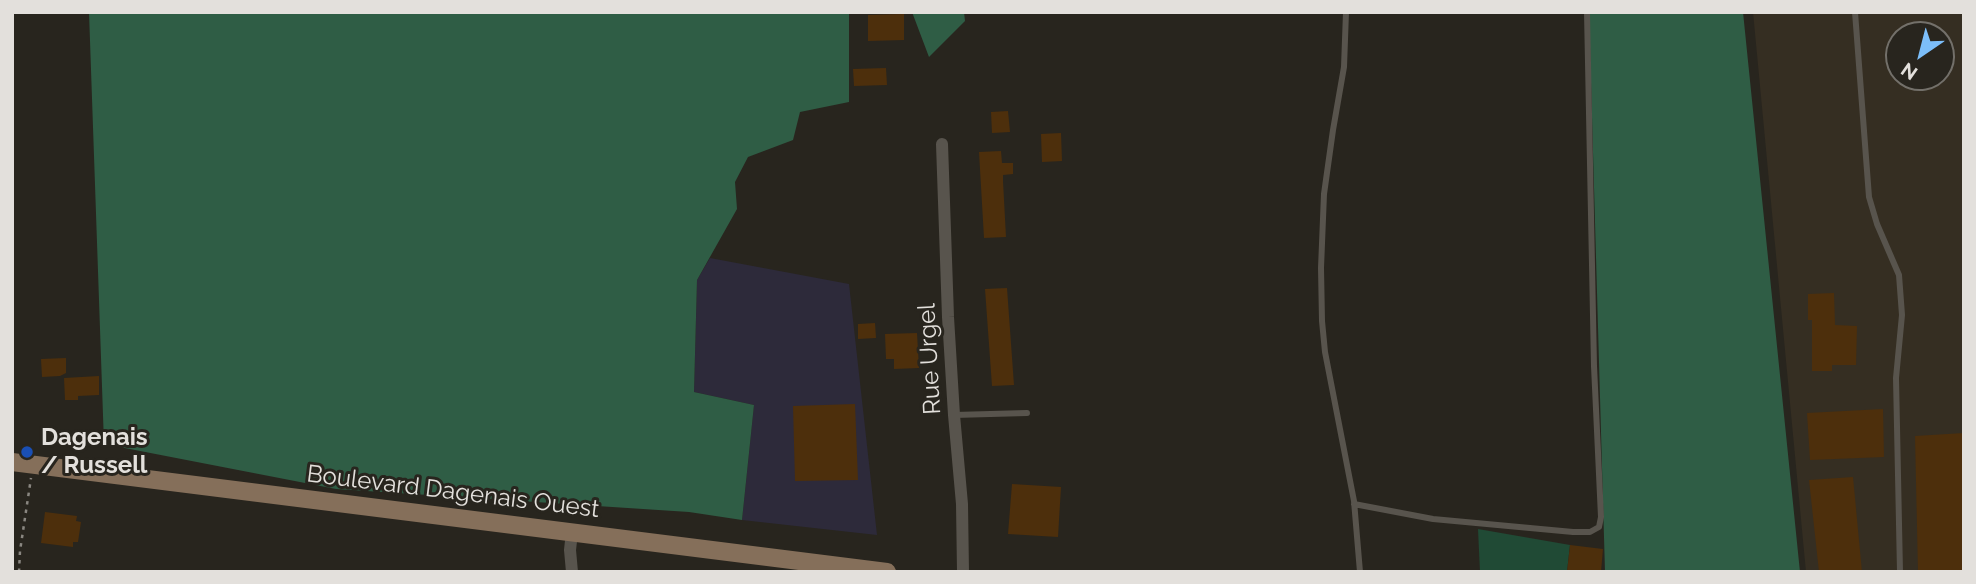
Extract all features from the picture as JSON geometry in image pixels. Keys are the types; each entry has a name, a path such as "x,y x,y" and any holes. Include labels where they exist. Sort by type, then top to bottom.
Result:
{"main road":[{"name":"Boulevard Dagenais Ouest","path":"12,462 887,572"}],"street":[{"name":"Rue Urgel","path":"942,144 948,317 962,504 963,572"},
{"path":"572,532 572,572"}],"lane":[{"path":"1346,12 1344,68 1324,194 1322,309 1325,352 1354,504 1360,572"},
{"path":"1354,504 1398,514 1455,521 1573,532 1590,532 1599,527 1601,517 1594,352 1587,12"},
{"path":"1855,12 1869,197 1877,224 1899,275 1902,315 1896,378 1900,572"},
{"path":"954,415 1027,413"}],"path":[{"path":"19,572 31,476"}],"shaded area":[{"path":"1753,12 1963,12 1964,572 1806,572"},
{"path":"710,258 849,284 877,535 742,520 754,405 694,392 697,280"}],"green space":[{"path":"89,12 849,12 849,102 800,112 793,140 748,157 735,182 737,209 697,280 694,392 754,405 742,520 689,512 336,489 104,444"},
{"path":"912,12 964,12 965,21 929,57"},
{"path":"1589,12 1743,12 1800,572 1605,572"},
{"path":"1478,529 1570,545 1567,572 1480,572"}],"building":[{"path":"904,14 904,40 868,41 868,15"},
{"path":"886,68 887,85 854,86 853,69"},
{"path":"1008,111 1010,132 992,133 991,112"},
{"path":"1061,133 1062,161 1042,162 1041,134"},
{"path":"1001,151 1002,163 1013,163 1013,174 1003,175 1006,237 984,238 979,152"},
{"path":"1007,288 1014,385 992,386 985,289"},
{"path":"1834,293 1835,325 1857,326 1856,365 1832,365 1832,371 1812,371 1812,320 1808,320 1808,294"},
{"path":"875,323 876,338 858,339 858,324"},
{"path":"917,333 919,368 894,369 894,359 886,359 885,334"},
{"path":"66,358 66,373 42,377 41,359"},
{"path":"99,376 99,395 65,400 64,378"},
{"path":"855,404 858,480 795,481 793,406"},
{"path":"1883,409 1884,457 1810,460 1807,413"},
{"path":"1964,433 1964,572 1918,572 1915,436"},
{"path":"1853,477 1862,572 1819,572 1809,480"},
{"path":"1012,484 1061,487 1058,537 1008,534"},
{"path":"45,512 77,516 76,521 81,522 78,542 73,542 73,547 41,543"},
{"path":"1570,545 1603,549 1601,572 1567,572"}],"place":[{"name":"Dagenais / Russell","path":"27,452"}]}
